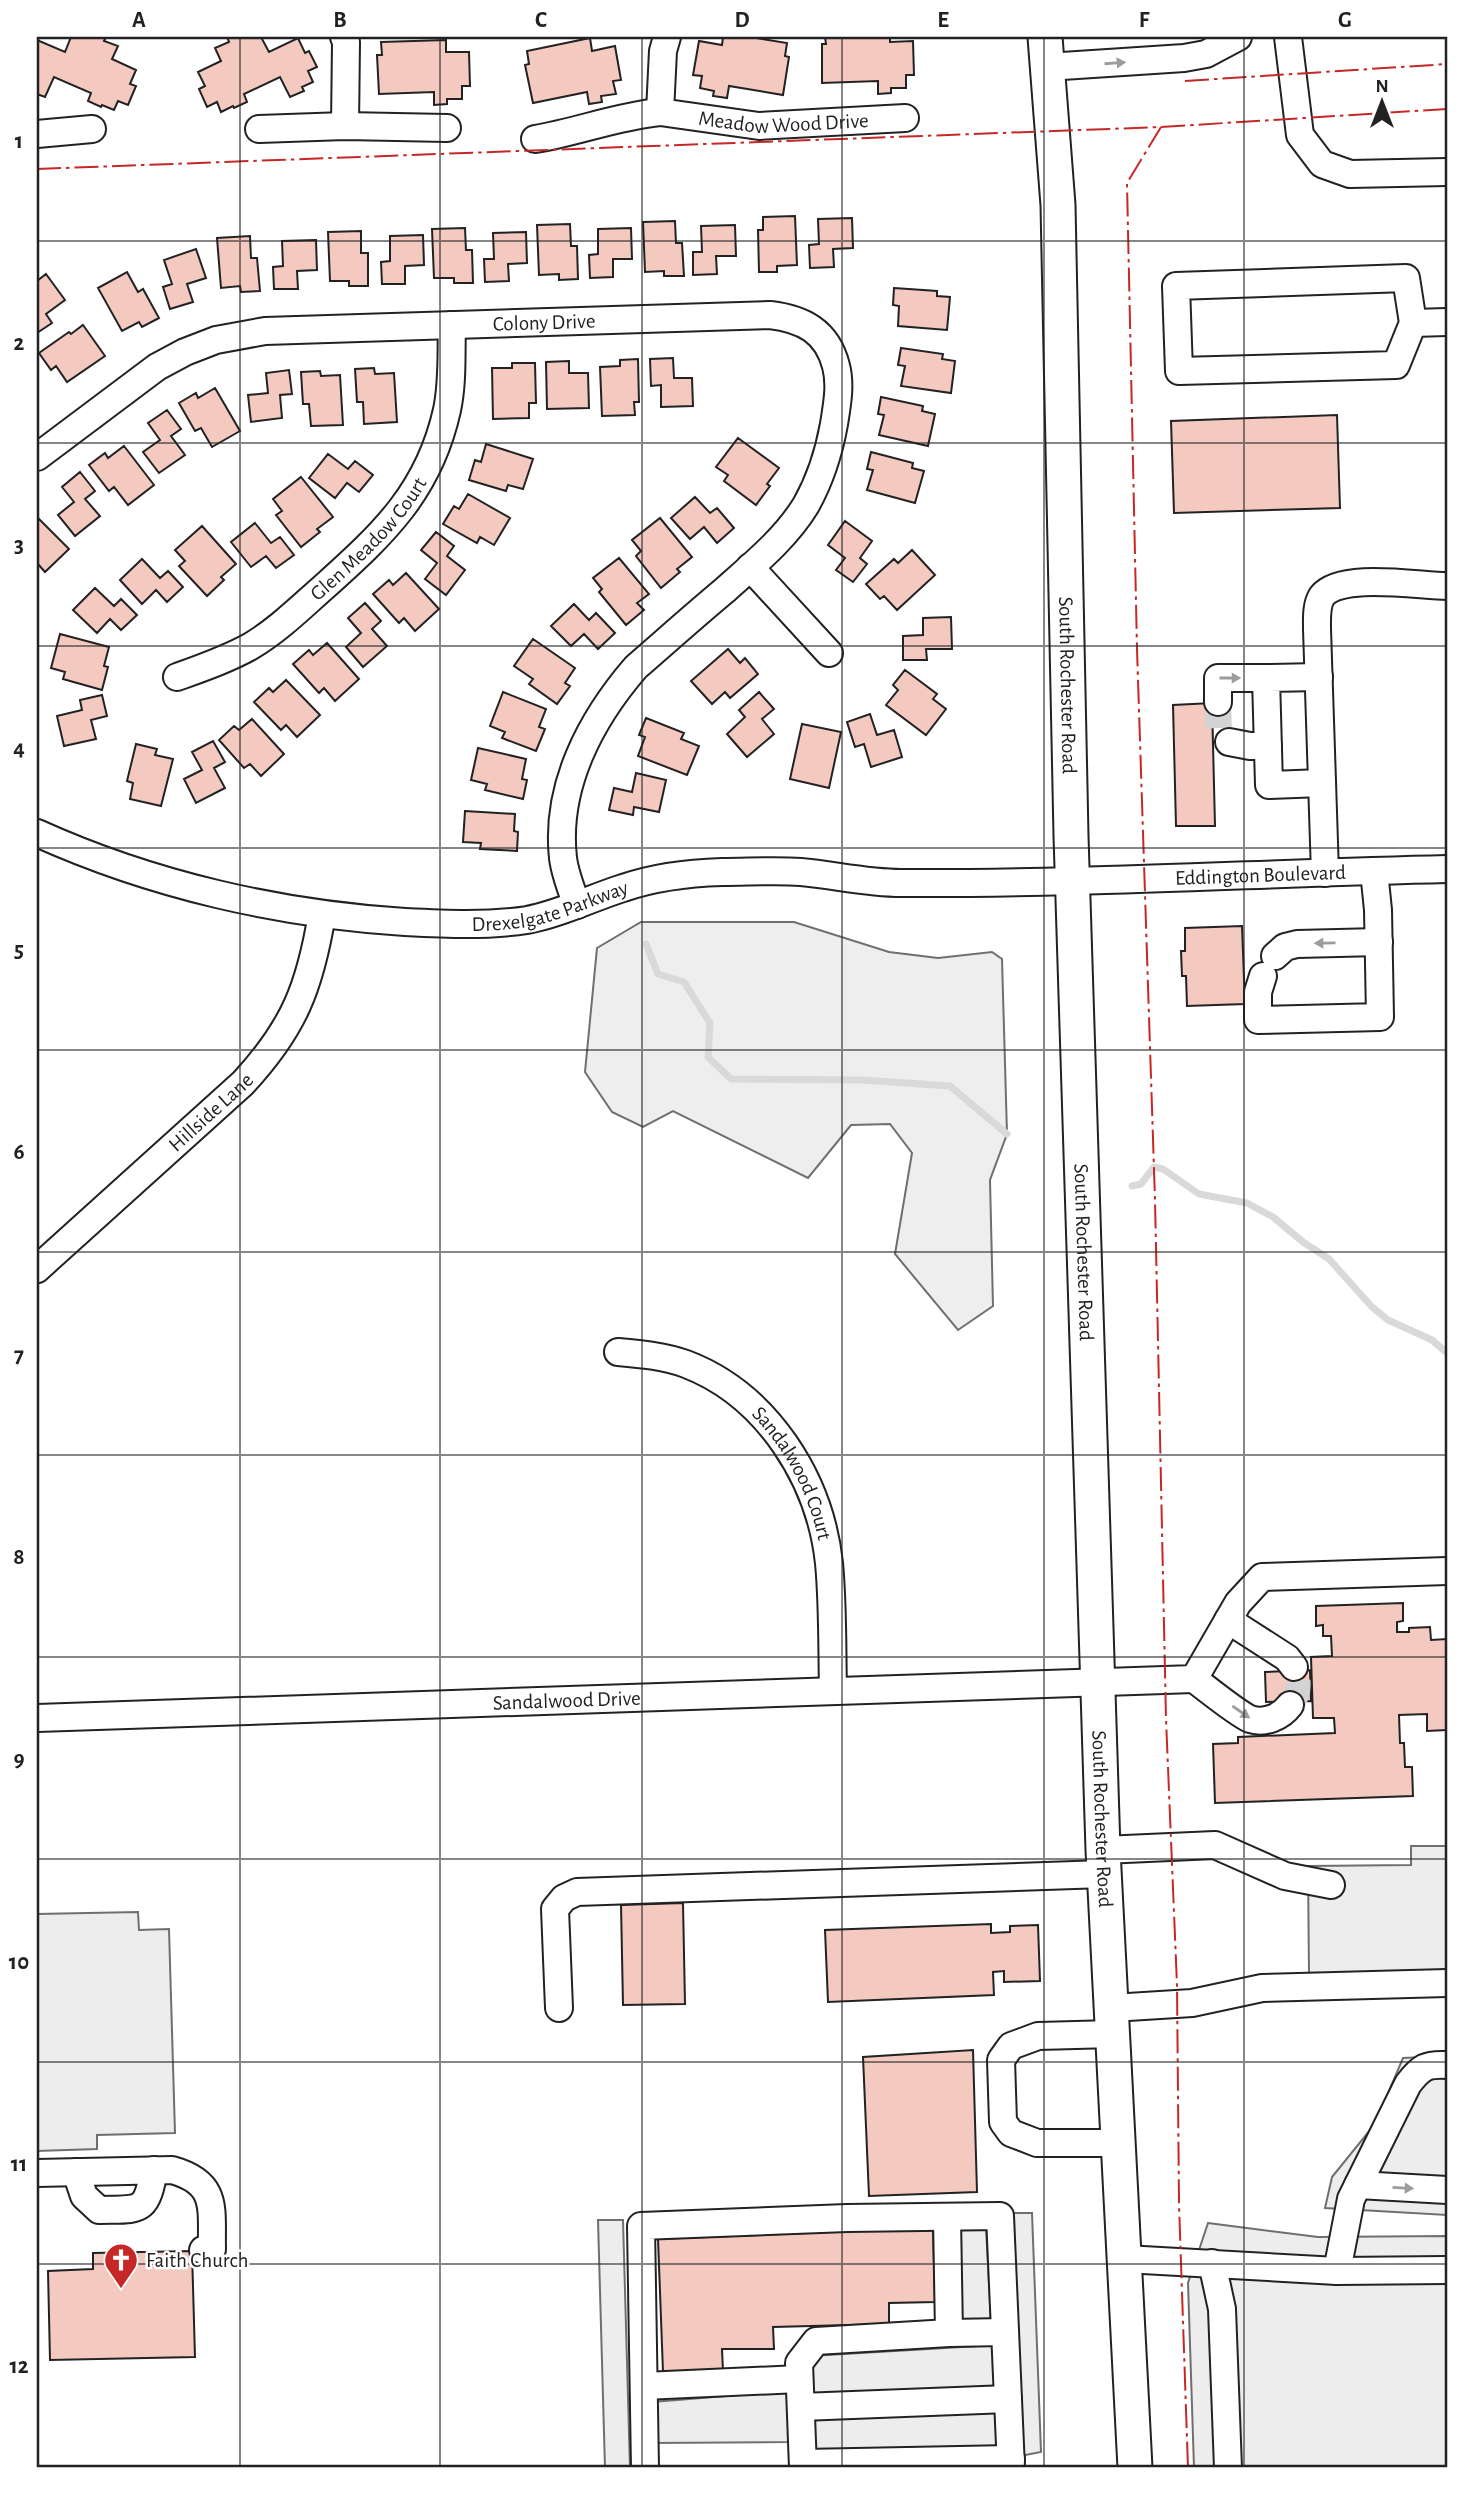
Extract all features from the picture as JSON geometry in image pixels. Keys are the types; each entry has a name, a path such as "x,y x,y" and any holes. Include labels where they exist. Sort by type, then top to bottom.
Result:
{"main road":[{"name":"South Rochester Road","path":"1046,52 1058,205 1072,882 1104,1862 1135,2468"}],"street":[{"path":"344,37 345,126"},
{"path":"660,112 663,51 667,37"},
{"path":"1046,52 1184,58 1206,54 1238,37"},
{"path":"1288,37 1300,135 1322,164 1350,174 1447,172"},
{"name":"Meadow Wood Drive","path":"535,139 660,112 760,126 905,118"},
{"path":"259,129 345,126 447,128"},
{"path":"37,134 92,129"},
{"path":"1406,278 1413,323 1396,365 1179,370 1176,286 1406,278"},
{"name":"Colony Drive","path":"38,453 157,367 185,352 216,341 265,331 770,315 793,318 811,328 826,343 834,357 839,383 824,464 806,504 781,537 636,667 617,690 586,738 570,780 563,835 565,870 577,905"},
{"path":"1413,323 1447,322"},
{"name":"Glen Meadow Court","path":"177,677 251,646 284,621 371,544 407,503 422,478 447,410 452,325"},
{"path":"750,567 829,653"},
{"path":"1325,873 1317,609 1322,597 1333,588 1350,582 1447,586"},
{"path":"1218,702 1218,678 1319,677"},
{"path":"1266,678 1269,785 1322,783"},
{"path":"1230,742 1268,746"},
{"name":"Drexelgate Parkway","path":"37,833 100,859 155,877 268,905 322,914 407,922 486,923 526,920 643,882 685,874 779,871 895,883 1072,882"},
{"name":"Eddington Boulevard","path":"1072,882 1447,869"},
{"path":"1374,871 1379,942 1380,1017 1258,1020 1258,992 1269,966 1285,947 1297,944 1379,942"},
{"name":"Hillside Lane","path":"37,1269 243,1083 265,1059 292,1018 304,991 314,959 322,914"},
{"name":"Sandalwood Court","path":"618,1352 656,1356 685,1364 715,1377 758,1411 793,1457 815,1502 828,1560 833,1691"},
{"path":"1290,1705 1283,1714 1269,1720 1250,1719 1194,1679 1238,1603 1262,1577 1447,1571"},
{"path":"1228,1620 1287,1658 1294,1667"},
{"name":"Sandalwood Drive","path":"37,1718 1194,1679"},
{"path":"559,2008 555,1909 564,1898 577,1892 1104,1862 1215,1845 1285,1876 1331,1885"},
{"path":"1118,2143 1037,2143 1011,2133 1003,2122 1001,2060 1011,2046 1038,2036 1262,1988 1447,1983"},
{"path":"1337,2271 1351,2199 1408,2084 1419,2069 1435,2064 1447,2065"},
{"path":"76,2172 84,2196 99,2210 136,2209 149,2198 154,2170"},
{"path":"37,2174 154,2170 172,2170 188,2174 201,2184 210,2198 212,2249 203,2250"},
{"path":"1358,2185 1447,2190"},
{"path":"645,2468 640,2226 848,2218 1000,2216 1011,2463 803,2466 799,2363 816,2341 1005,2332"},
{"path":"947,2217 949,2333"},
{"path":"1125,2259 1337,2271 1447,2270"},
{"path":"1212,2263 1222,2309 1228,2468"},
{"path":"644,2386 799,2379"},
{"path":"800,2407 1008,2399"}],"shaded area":[{"path":"641,922 794,922 889,952 938,958 992,952 1002,959 1007,1134 990,1180 993,1306 958,1330 895,1254 912,1153 890,1124 851,1125 808,1178 673,1111 643,1127 612,1112 585,1072 597,948"},
{"path":"1411,1846 1447,1846 1447,1974 1309,1975 1308,1866 1411,1865"},
{"path":"138,1912 139,1930 169,1929 175,2133 97,2135 97,2149 37,2151 37,1914"},
{"path":"1447,2056 1447,2215 1325,2208 1332,2177 1375,2124 1403,2058"},
{"path":"1012,2213 1032,2213 1041,2452 1020,2456"},
{"path":"598,2220 623,2220 630,2468 605,2468"},
{"path":"1208,2223 1318,2237 1447,2236 1447,2468 1194,2468 1188,2283"},
{"path":"960,2224 986,2227 991,2322 960,2320"},
{"path":"996,2345 1001,2468 812,2468 810,2356"},
{"path":"788,2391 788,2442 652,2443 652,2402"}],"building":[{"path":"71,37 106,37 104,41 118,46 112,59 136,70 130,84 136,86 128,105 118,101 114,110 102,105 101,107 88,101 91,93 54,77 45,97 37,94 37,40 65,52"},
{"path":"227,37 261,37 269,52 298,38 305,53 309,51 317,67 308,71 313,82 302,87 304,91 290,97 280,77 244,94 247,102 234,108 233,106 221,112 217,102 207,107 199,89 205,86 198,72 221,61 215,48 229,42"},
{"path":"723,37 750,37 787,43 785,56 789,57 783,95 729,86 727,98 713,96 714,91 700,88 702,76 693,75 699,41 722,45"},
{"path":"825,37 890,37 890,42 913,41 914,75 906,75 906,88 891,88 891,93 878,94 878,81 822,83 822,44 826,44"},
{"path":"590,38 592,51 615,46 621,80 613,81 616,94 601,96 602,102 589,104 587,92 533,103 525,65 529,64 527,51"},
{"path":"446,40 446,52 469,52 470,86 462,86 462,99 447,99 447,104 434,105 434,92 379,94 377,55 382,55 381,42"},
{"path":"795,216 797,265 777,266 777,272 759,272 758,230 763,230 763,217"},
{"path":"852,218 853,248 833,249 834,267 810,268 809,245 819,244 818,219"},
{"path":"675,221 676,243 682,243 684,276 664,276 664,271 645,272 643,222"},
{"path":"570,224 571,246 577,246 578,279 559,280 559,274 539,275 537,225"},
{"path":"735,225 736,256 716,256 717,274 693,275 693,252 702,252 701,226"},
{"path":"465,228 466,250 472,250 473,283 454,283 454,278 434,278 432,229"},
{"path":"631,228 632,259 613,259 613,277 590,278 589,255 598,254 598,229"},
{"path":"361,231 361,253 368,253 368,286 349,286 349,281 330,281 328,232"},
{"path":"526,232 527,263 508,264 509,281 485,282 484,259 494,259 493,233"},
{"path":"423,235 424,265 405,266 405,284 382,284 381,262 390,261 390,236"},
{"path":"250,236 251,258 257,258 260,291 241,292 240,286 221,288 217,238"},
{"path":"316,240 317,270 297,271 298,289 274,289 273,267 283,266 282,241"},
{"path":"196,249 206,278 187,284 193,302 170,309 163,287 172,284 164,260"},
{"path":"127,272 138,292 143,289 159,318 142,327 139,322 122,331 98,288"},
{"path":"46,274 65,300 46,314 52,323 37,333 37,281"},
{"path":"894,288 937,291 937,296 950,297 947,330 898,326 899,306 893,305"},
{"path":"83,325 105,356 67,382 56,366 51,370 39,353"},
{"path":"901,348 943,354 942,359 955,361 951,393 901,386 905,366 898,365"},
{"path":"673,358 674,378 692,378 693,406 661,407 661,385 651,386 650,359"},
{"path":"638,359 639,402 634,402 635,415 602,416 600,367 620,366 620,360"},
{"path":"569,361 569,373 588,373 589,408 547,409 546,362"},
{"path":"512,363 535,363 536,403 529,403 529,418 493,419 492,368 512,368"},
{"path":"374,368 375,374 394,373 397,422 364,424 363,402 357,402 355,369"},
{"path":"289,370 292,394 280,395 282,418 251,422 248,395 268,393 266,373"},
{"path":"320,371 321,376 340,375 343,425 311,426 309,404 303,404 301,372"},
{"path":"215,388 240,431 212,447 201,428 195,431 179,403 196,393 198,398"},
{"path":"881,397 923,406 922,411 935,414 928,446 879,435 884,415 878,414"},
{"path":"167,410 181,429 171,436 185,455 159,473 143,452 160,440 148,423"},
{"path":"1337,415 1340,508 1174,513 1171,421"},
{"path":"738,438 779,468 756,505 724,481 728,475 716,467"},
{"path":"486,444 533,459 523,489 508,485 506,491 469,480 475,460 481,462"},
{"path":"124,446 154,485 128,505 114,487 109,491 89,465 105,453 108,458"},
{"path":"871,452 913,463 912,468 924,471 915,503 867,490 873,470 867,469"},
{"path":"328,454 348,469 355,461 373,475 359,492 347,483 335,498 309,478"},
{"path":"80,472 95,491 85,499 100,516 75,536 58,515 74,502 62,487"},
{"path":"301,477 333,517 317,529 320,532 301,547 276,515 282,511 273,499"},
{"path":"468,494 510,518 494,545 480,537 477,543 443,524 454,506 459,509"},
{"path":"695,497 710,513 717,508 734,528 717,543 704,527 690,539 671,518"},
{"path":"37,517 69,549 45,572 37,563"},
{"path":"660,518 692,557 677,569 680,572 661,588 636,556 641,551 632,540"},
{"path":"845,521 872,541 860,558 867,564 853,582 836,570 845,558 828,545"},
{"path":"255,523 271,543 280,537 294,555 276,568 266,556 251,567 231,542"},
{"path":"202,526 236,564 221,577 224,580 207,596 179,566 185,561 175,550"},
{"path":"436,532 454,546 447,556 465,570 446,595 425,579 437,563 421,550"},
{"path":"912,550 935,575 897,610 884,596 880,599 866,584 894,559 898,563"},
{"path":"619,558 649,594 637,603 644,610 626,625 599,592 602,589 593,578"},
{"path":"142,559 160,578 168,571 183,587 167,602 156,590 142,604 120,580"},
{"path":"406,573 439,609 415,631 404,618 399,623 373,594 389,580 393,585"},
{"path":"95,588 114,606 121,599 137,615 121,630 110,619 97,633 73,610"},
{"path":"365,603 381,621 372,629 387,646 363,667 346,647 361,633 348,618"},
{"path":"574,604 589,620 596,613 615,633 598,649 584,634 571,646 551,626"},
{"path":"951,617 952,649 926,649 927,660 903,660 903,636 923,635 923,618"},
{"path":"60,634 109,647 104,666 108,667 102,690 63,679 65,672 51,668"},
{"path":"533,639 575,668 565,683 570,686 557,704 529,684 533,679 514,666"},
{"path":"327,643 359,679 335,701 324,688 319,693 293,664 309,650 313,655"},
{"path":"728,649 740,663 745,658 758,674 730,698 725,692 712,704 691,681"},
{"path":"905,670 937,694 933,699 946,709 926,735 886,705 898,690 893,685"},
{"path":"286,680 320,715 297,737 286,725 281,730 254,702 269,688 273,692"},
{"path":"503,692 546,709 539,727 545,729 536,751 502,738 505,732 490,726"},
{"path":"759,692 774,709 762,719 774,734 747,757 727,734 745,717 739,710"},
{"path":"102,695 107,716 91,720 96,739 64,746 57,716 82,710 80,700"},
{"path":"1212,703 1215,826 1176,826 1173,705"},
{"path":"870,714 877,735 894,730 902,757 871,767 864,744 855,747 847,722"},
{"path":"646,718 684,733 681,739 699,746 687,775 638,756 645,737 639,735"},
{"path":"252,719 284,754 261,776 250,764 244,768 219,740 234,726 239,730"},
{"path":"802,724 841,732 829,788 790,779"},
{"path":"213,741 225,762 214,768 225,788 196,803 184,779 202,770 192,752"},
{"path":"136,744 157,749 155,755 173,759 161,806 130,799 133,783 127,781"},
{"path":"478,748 526,759 522,779 527,780 523,799 485,790 487,784 471,780"},
{"path":"636,773 666,780 659,812 634,807 633,815 609,810 614,788 632,792"},
{"path":"465,811 515,814 517,851 480,849 481,843 463,842"},
{"path":"1242,926 1245,1004 1187,1006 1186,976 1182,976 1181,951 1185,951 1185,928"},
{"path":"1403,1603 1403,1621 1397,1622 1397,1632 1409,1632 1409,1628 1430,1627 1431,1640 1447,1639 1447,1730 1427,1731 1427,1714 1399,1715 1400,1743 1404,1743 1405,1767 1412,1767 1413,1796 1215,1803 1213,1744 1238,1743 1238,1737 1335,1733 1334,1718 1313,1718 1311,1657 1332,1656 1331,1636 1323,1636 1323,1625 1316,1626 1316,1606"},
{"path":"1310,1670 1311,1701 1266,1702 1265,1672"},
{"path":"683,1903 685,2004 623,2005 621,1905"},
{"path":"991,1924 991,1933 1010,1932 1010,1926 1038,1925 1040,1981 1004,1982 1004,1971 993,1972 994,1995 828,2002 825,1930"},
{"path":"973,2050 977,2192 869,2196 863,2057"},
{"path":"933,2228 935,2302 889,2303 889,2324 773,2327 774,2349 722,2349 723,2371 663,2372 658,2239"},
{"name":"Faith Church","path":"192,2251 195,2357 50,2360 48,2271 93,2269 93,2253"}],"waterway":[{"path":"646,944 658,974 684,982 710,1023 708,1057 731,1079 862,1080 950,1086 1007,1134"},
{"path":"1132,1186 1141,1184 1154,1167 1163,1169 1199,1194 1247,1203 1273,1217 1329,1259 1372,1307 1388,1320 1432,1340 1447,1353"}],"tunnel":[{"path":"1218,702 1219,732 1229,742"},
{"path":"1290,1705 1298,1687 1294,1667"}],"power":[{"path":"1185,81 1447,64"},
{"path":"37,169 1161,127 1447,109"},
{"path":"1161,127 1127,183 1137,649 1155,1200 1166,1719 1177,1985 1179,2204 1188,2468"}],"place":[{"name":"Faith Church","path":"121,2290"}]}
